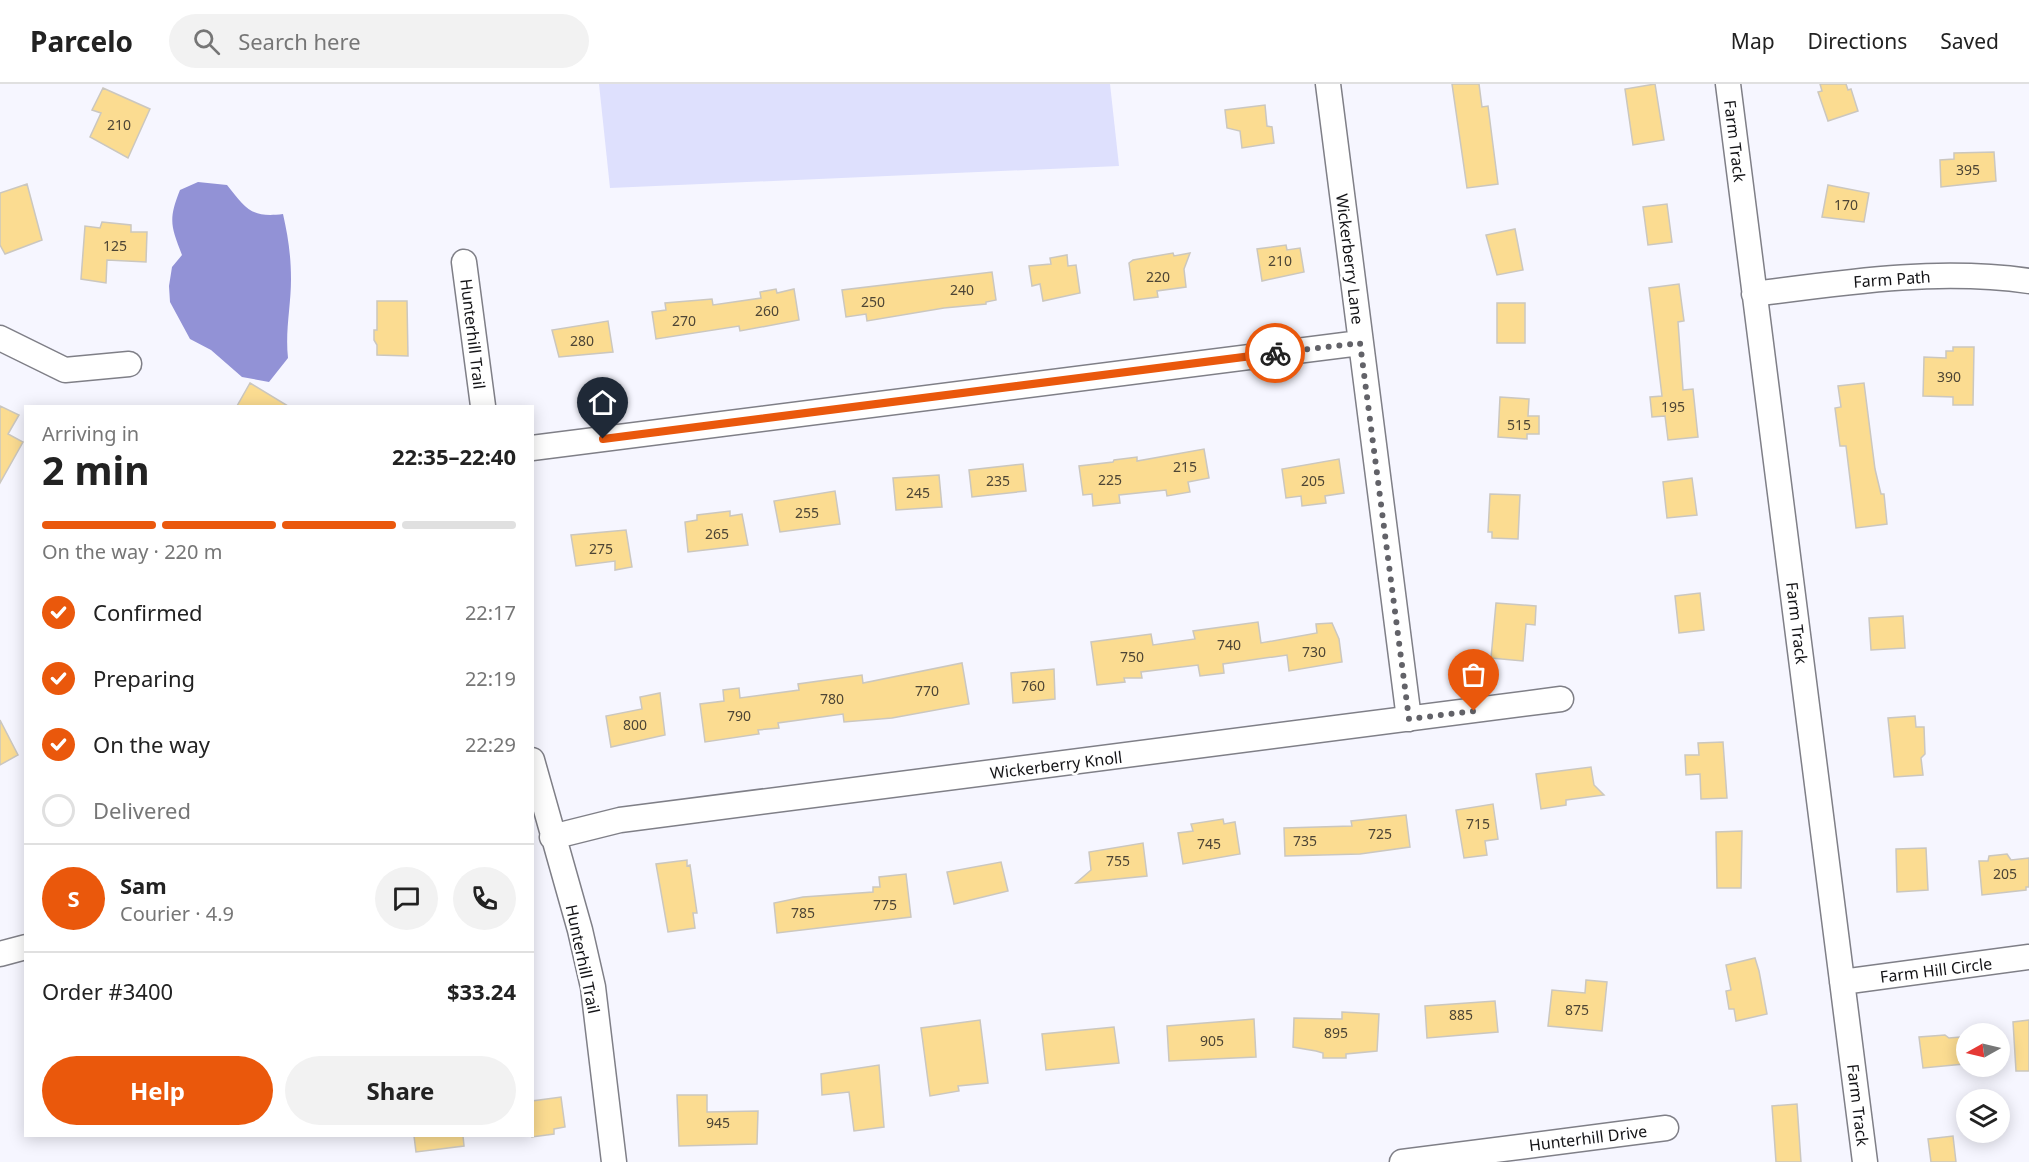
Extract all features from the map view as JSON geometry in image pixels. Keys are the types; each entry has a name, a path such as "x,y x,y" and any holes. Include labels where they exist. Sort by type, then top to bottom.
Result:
{"street":[{"name":"Wickerberry Lane","path":"1328,84 1409,719"},
{"name":"Farm Track","path":"1728,84 1865,1162"},
{"name":"Hunterhill Trail","path":"464,262 483,405"},
{"name":"Farm Path","path":"1754,294 1893,277 1953,275 2029,281"},
{"path":"0,338 64,370 129,364"},
{"path":"534,448 1360,343"},
{"name":"Wickerberry Knoll","path":"552,837 620,820 1561,699"},
{"name":"Hunterhill Trail","path":"534,768 580,930 593,987 614,1162"},
{"path":"0,954 24,947"},
{"name":"Farm Hill Circle","path":"1842,982 2029,957"},
{"name":"Hunterhill Drive","path":"1412,1161 1666,1128"}],"shaded area":[{"path":"599,84 1110,84 1119,166 610,188"}],"water":[{"path":"198,182 227,185 245,206 256,213 283,214 291,271 288,358 269,382 242,377 211,350 190,339 170,302 169,286 172,267 182,255 173,230 172,216 180,190"}],"building":[{"path":"1452,84 1479,84 1482,107 1488,106 1498,184 1467,188"},
{"path":"1655,84 1664,140 1633,145 1625,89"},
{"path":"1820,84 1846,84 1848,90 1851,89 1858,111 1828,121 1818,92 1822,91"},
{"path":"103,88 150,109 128,158 90,137 101,113 92,110"},
{"path":"1265,105 1267,126 1272,127 1274,143 1242,148 1240,131 1227,128 1225,110"},
{"path":"1994,152 1996,181 1941,187 1940,160 1954,159 1954,153"},
{"path":"27,184 42,240 5,254 0,245 0,193"},
{"path":"1828,185 1869,193 1864,222 1822,217"},
{"path":"1667,204 1672,242 1648,245 1643,207"},
{"path":"102,222 131,225 131,232 147,232 146,262 107,260 106,283 81,279 85,226 100,228"},
{"path":"1515,229 1523,270 1497,275 1486,235"},
{"path":"1286,245 1287,250 1300,248 1304,272 1262,281 1257,249"},
{"path":"1173,253 1174,256 1190,253 1184,269 1186,287 1157,291 1158,297 1134,300 1129,263 1133,260"},
{"path":"1067,255 1068,266 1076,265 1080,293 1043,301 1040,284 1032,286 1029,266 1051,264 1050,258"},
{"path":"992,272 996,300 986,302 986,304 944,308 867,321 866,314 846,317 842,290"},
{"path":"1679,284 1684,321 1678,322 1683,390 1693,389 1698,437 1668,440 1665,416 1652,417 1650,397 1662,396 1649,288"},
{"path":"776,289 777,293 794,289 799,320 740,331 739,326 656,339 652,312 666,310 665,303 712,299 713,305 761,298 760,292"},
{"path":"377,301 407,301 408,356 377,355 374,330 377,330"},
{"path":"1497,303 1525,303 1525,343 1497,343"},
{"path":"608,321 613,352 559,357 552,330"},
{"path":"1953,347 1974,347 1973,405 1953,405 1953,397 1923,396 1924,357 1946,358 1946,351 1953,351"},
{"path":"250,383 286,405 238,405"},
{"path":"1864,383 1875,469 1881,494 1884,494 1887,524 1856,528 1846,446 1840,446 1835,408 1841,407 1838,386"},
{"path":"1500,397 1529,399 1528,416 1539,416 1539,434 1527,434 1527,439 1498,437"},
{"path":"0,406 19,415 8,434 23,442 0,483"},
{"path":"1204,449 1209,478 1188,482 1190,492 1167,496 1166,490 1119,495 1120,503 1093,506 1092,494 1083,495 1079,466 1137,457 1137,461"},
{"path":"1339,459 1344,493 1325,496 1326,503 1302,506 1301,496 1286,498 1282,469"},
{"path":"1023,464 1026,491 972,497 969,470"},
{"path":"939,475 942,507 896,510 893,478"},
{"path":"1692,478 1697,515 1667,518 1663,482"},
{"path":"835,491 840,524 780,532 774,501"},
{"path":"1490,494 1520,495 1518,539 1492,538 1492,532 1488,532"},
{"path":"730,511 730,516 742,514 748,545 688,552 685,522 697,520 697,515"},
{"path":"626,530 632,567 615,570 615,561 576,566 571,535"},
{"path":"1700,593 1704,630 1679,633 1675,596"},
{"path":"1496,603 1536,606 1535,625 1526,624 1523,661 1491,658"},
{"path":"1903,616 1905,648 1871,650 1869,618"},
{"path":"1258,622 1261,643 1317,633 1316,624 1332,623 1339,639 1342,662 1289,671 1287,655 1223,664 1224,673 1200,676 1198,665 1141,672 1142,678 1124,678 1125,682 1097,685 1091,642 1151,634 1153,645 1195,639 1193,631"},
{"path":"962,663 969,704 892,718 844,722 843,714 778,723 779,728 758,730 759,734 705,742 700,704 724,701 723,690 739,688 740,698 799,690 798,684 862,675 863,683"},
{"path":"1054,669 1055,699 1013,703 1011,673"},
{"path":"660,693 665,735 611,747 606,716 642,709 640,697"},
{"path":"1915,716 1916,727 1924,727 1925,754 1921,758 1923,775 1894,777 1888,718"},
{"path":"0,720 18,755 0,765"},
{"path":"1723,742 1727,798 1701,799 1700,774 1686,775 1685,755 1699,755 1698,743"},
{"path":"1591,767 1594,785 1604,795 1566,800 1566,805 1541,809 1536,774"},
{"path":"1493,804 1498,839 1485,841 1487,855 1464,858 1456,810"},
{"path":"1406,815 1410,847 1360,854 1285,856 1284,828 1352,826 1351,821"},
{"path":"1223,819 1224,824 1235,822 1240,854 1183,864 1178,833 1193,831 1191,824"},
{"path":"1742,831 1741,888 1717,888 1716,832"},
{"path":"1143,843 1147,876 1076,883 1091,870 1089,852"},
{"path":"1926,848 1928,890 1897,892 1896,849"},
{"path":"2007,854 2011,860 2029,858 2029,887 2026,887 2026,890 1982,895 1979,861 1988,861 1989,856"},
{"path":"687,860 687,866 690,865 697,913 693,913 695,928 668,932 656,864"},
{"path":"1001,862 1008,891 954,904 947,872"},
{"path":"906,874 911,917 777,933 774,903 803,897 873,892 873,887 880,887 879,877"},
{"path":"1755,958 1767,1014 1736,1021 1734,1009 1729,1009 1726,991 1731,990 1726,965"},
{"path":"1586,980 1607,982 1602,1031 1548,1026 1552,990 1585,993"},
{"path":"1495,1001 1498,1032 1427,1038 1425,1006"},
{"path":"1342,1012 1379,1014 1377,1051 1346,1054 1346,1058 1323,1058 1323,1053 1293,1047 1294,1018 1342,1019"},
{"path":"1254,1019 1256,1057 1169,1061 1167,1026"},
{"path":"980,1020 988,1083 958,1086 959,1091 930,1096 921,1028"},
{"path":"2029,1020 2029,1071 2016,1071 2013,1022"},
{"path":"1114,1027 1119,1063 1046,1070 1042,1034"},
{"path":"1945,1035 1949,1038 1956,1037 1956,1065 1923,1068 1919,1037"},
{"path":"879,1065 884,1127 854,1131 849,1092 822,1095 821,1074"},
{"path":"677,1095 707,1095 707,1112 758,1111 757,1144 679,1146"},
{"path":"561,1097 565,1127 554,1129 554,1134 534,1137 534,1101"},
{"path":"1797,1104 1801,1162 1776,1162 1772,1106"},
{"path":"1953,1136 1956,1162 1931,1162 1928,1139"},
{"path":"414,1137 463,1137 464,1146 416,1152"}],"way so far":[{"path":"1275,353 1360,343 1409,719 1474,711"}],"route":[{"path":"603,439 1275,353"}]}
